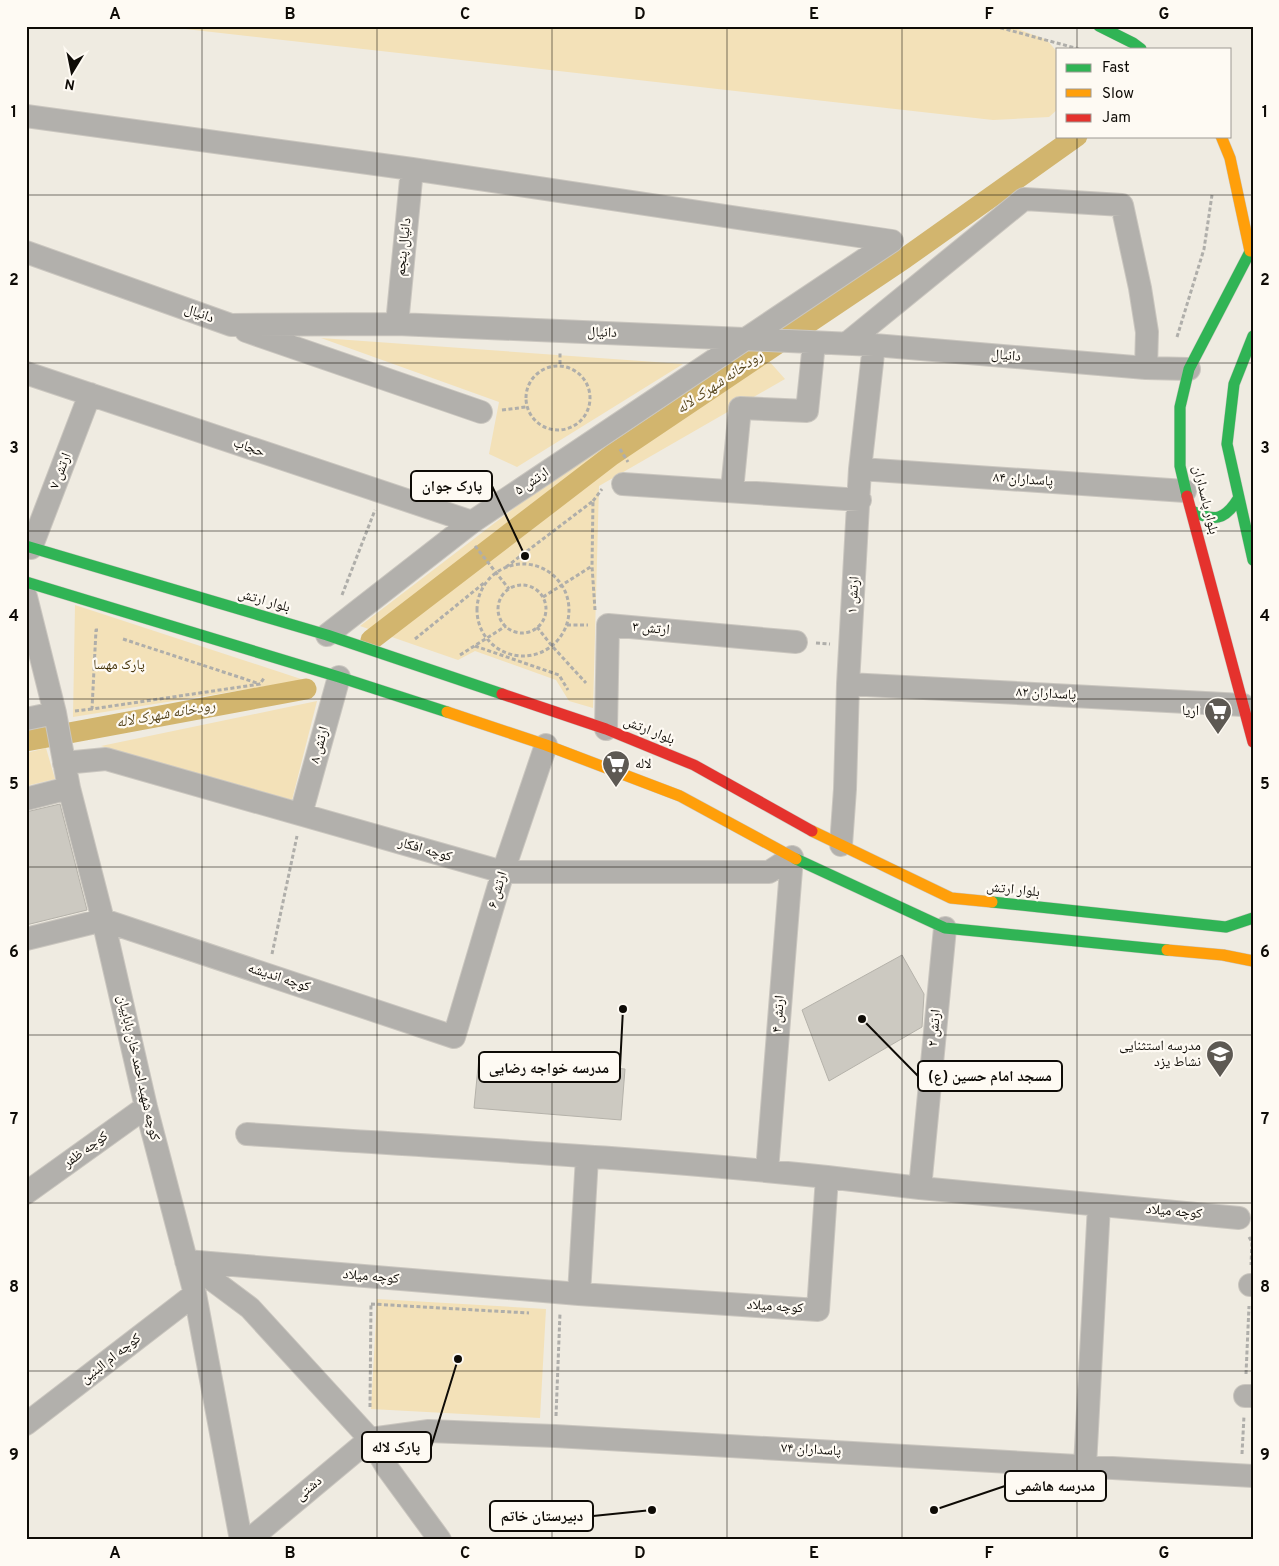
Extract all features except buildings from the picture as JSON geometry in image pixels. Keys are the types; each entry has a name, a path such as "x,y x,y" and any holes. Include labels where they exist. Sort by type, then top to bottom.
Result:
{"street":[{"path":"1099,26 1140,48"},
{"path":"26,116 412,170"},
{"path":"1222,138 1230,158 1251,248"},
{"name":"دانیال پنجم","path":"397,324 412,170"},
{"name":"ارتش ۵","path":"327,635 467,526 755,340 892,241 412,170"},
{"path":"846,344 1024,199 1122,205 1140,288 1147,332 1167,368"},
{"name":"بلوار پاسداران","path":"1251,248 1167,368 1180,407 1180,466 1253,742"},
{"name":"دانیال","path":"26,252 231,325 397,324 805,342 1167,368"},
{"path":"231,325 481,412"},
{"path":"1253,336 1234,384 1227,444 1241,486 1245,532 1253,560"},
{"path":"732,490 740,408 807,411 805,342"},
{"name":"ارتش ۱","path":"840,845 845,789 848,684 860,500 860,469 874,346"},
{"name":"حجاب","path":"26,373 382,493 467,526"},
{"name":"ارتش ۷","path":"29,551 90,394"},
{"name":"پاسداران ۸۴","path":"860,469 1189,501"},
{"path":"623,484 860,500"},
{"path":"1189,501 1204,518 1218,518 1231,511 1241,486"},
{"path":"1200,543 1211,530 1220,525 1230,525 1245,532"},
{"name":"بلوار ارتش","path":"29,551 327,635 606,729 694,765 803,831 840,845 950,898 1226,927 1253,918"},
{"path":"26,582 338,677 546,745 680,796 945,928 1223,955 1253,961"},
{"name":"کوچه شهید احمد خان باباییان","path":"26,597 56,719 69,788 103,920 146,1107 195,1294 241,1540"},
{"name":"ارتش ۳","path":"606,729 608,625 796,642"},
{"name":"ارتش ۸","path":"301,814 338,677"},
{"name":"پاسداران ۸۲","path":"848,684 1243,705"},
{"path":"26,719 56,719"},
{"name":"ارتش ۶","path":"454,1036 503,872 546,745"},
{"name":"کوچه افکار","path":"63,759 106,759 503,872 769,872 794,853"},
{"path":"26,799 69,788"},
{"name":"ارتش ۴","path":"767,1171 794,853"},
{"path":"26,939 103,920"},
{"name":"کوچه اندیشه","path":"103,920 454,1036"},
{"name":"ارتش ۲","path":"920,1188 945,928"},
{"name":"کوچه ظفر","path":"26,1193 146,1107"},
{"path":"247,1134 767,1171 827,1177"},
{"path":"570,1293 587,1158"},
{"name":"کوچه میلاد","path":"186,1261 570,1293 818,1310 827,1177 1099,1206 1240,1218"},
{"path":"1085,1466 1099,1206"},
{"path":"186,1261 250,1308 370,1438 388,1469 440,1540"},
{"name":"کوچه ام البنین","path":"26,1424 195,1294"},
{"name":"پاسداران ۷۴","path":"370,1438 429,1431 555,1436 1247,1475"},
{"name":"دشتی","path":"249,1540 370,1438"}],"path":[{"path":"994,26 1075,48"},
{"path":"1167,368 1204,249 1212,199 1211,189"},
{"path":"560,364 579,372 587,383 590,389 589,410 577,426 557,431 537,424 526,406 526,400 527,386 540,370 560,364"},
{"path":"341,600 382,493"},
{"path":"506,568 593,501 592,566 595,615"},
{"path":"467,526 496,573 509,588"},
{"path":"423,643 414,640 496,573 518,564 531,565 543,569 554,576 562,586 568,598 569,612 561,636 552,646 539,654 518,656 510,655 497,649 486,639 479,626 476,610 479,595 487,581"},
{"path":"543,597 592,566"},
{"path":"524,585 532,587 543,597 546,613 538,627 525,632 512,630 501,620 498,606 504,593 509,588 524,585"},
{"path":"459,655 506,626"},
{"path":"538,627 552,646 590,688 590,679"},
{"path":"105,633 96,630 92,709 260,684 114,636"},
{"path":"796,642 851,645"},
{"path":"474,646 559,675 572,698"},
{"path":"268,974 301,814"},
{"path":"1240,1218 1252,1242 1247,1475"},
{"path":"370,1438 372,1277"},
{"path":"555,1436 570,1293"},
{"path":"371,1304 530,1314"}],"green space":[{"path":"159,26 1010,26 1047,40 1056,51 1056,111 1049,117 993,120"},
{"path":"321,338 683,364 517,467 489,454 499,402"},
{"path":"741,358 769,361 785,379 599,486 593,708 569,701 556,680 475,651 458,660 360,626 589,451"},
{"name":"پارک مهسا","path":"75,605 304,680 73,717"},
{"path":"317,701 292,800 101,746"},
{"path":"46,748 55,779 26,786 26,753"},
{"path":"377,1299 546,1309 540,1418 371,1409"}],"waterway":[{"name":"رودخانه شهرک لاله","path":"371,640 612,455 905,258 1074,138"},
{"name":"رودخانه شهرک لاله","path":"26,741 306,689"}],"traffic: fast":[{"path":"1099,26 1140,48"},
{"path":"1187,496 1180,466 1180,407 1189,369 1253,246"},
{"path":"1253,336 1234,384 1227,444 1253,560"},
{"path":"1192,511 1207,517 1218,517 1224,515 1238,499"},
{"path":"26,546 327,635 502,694"},
{"path":"26,582 339,677 447,712"},
{"path":"796,859 945,928 1167,950"},
{"path":"992,902 1226,927 1253,918"}],"traffic: slow":[{"path":"1222,138 1230,158 1250,251"},
{"path":"447,712 546,745 680,796 796,859"},
{"path":"812,831 951,898 992,902"},
{"path":"1167,950 1223,955 1253,961"}],"traffic: jam":[{"path":"1187,496 1253,742"},
{"path":"502,694 606,729 694,765 812,831"}],"place":[{"name":"پارک جوان","path":"525,556"},
{"name":"اریا","path":"1218,735"},
{"name":"لاله","path":"616,788"},
{"name":"مدرسه خواجه رضایی","path":"623,1009"},
{"name":"مسجد امام حسین (ع)","path":"862,1019"},
{"name":"مدرسه استثنایی نشاط یزد","path":"1220,1078"},
{"name":"پارک لاله","path":"458,1359"},
{"name":"دبیرستان خاتم","path":"652,1510"},
{"name":"مدرسه هاشمی","path":"934,1510"}]}
